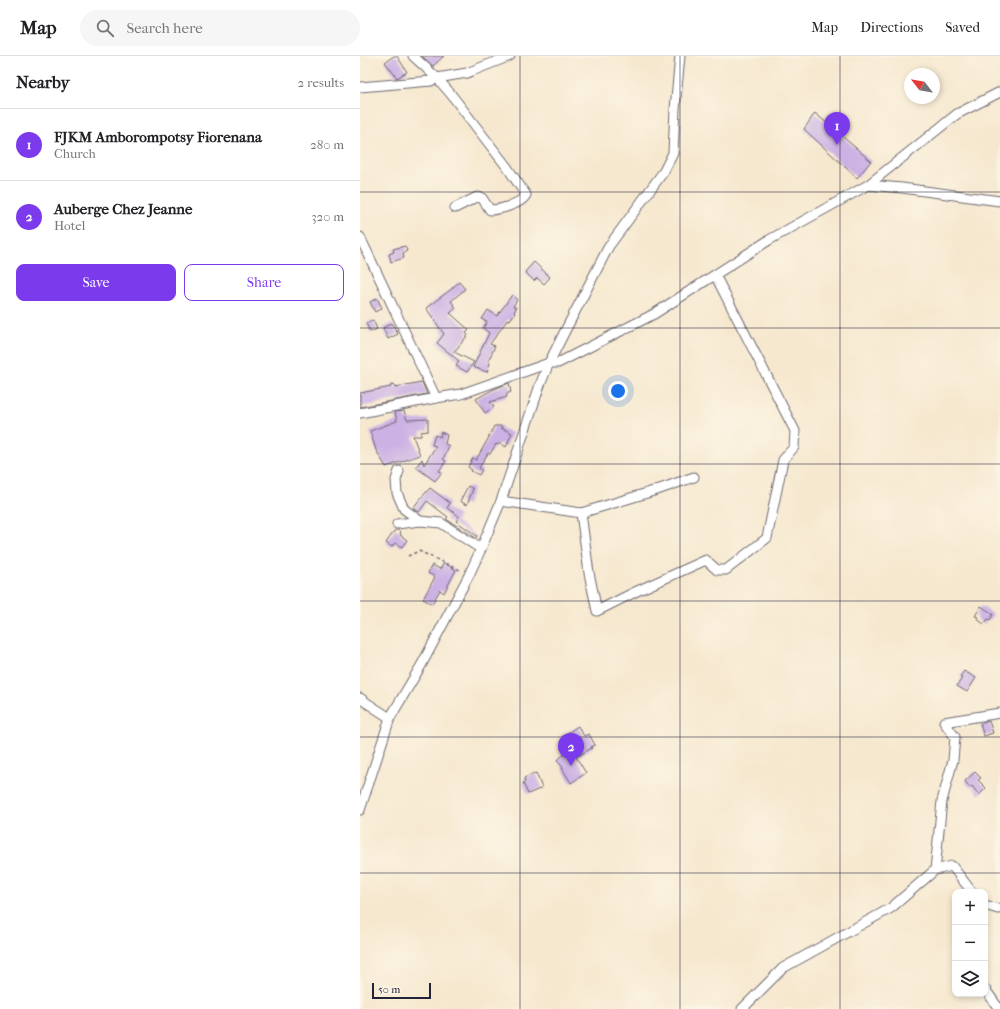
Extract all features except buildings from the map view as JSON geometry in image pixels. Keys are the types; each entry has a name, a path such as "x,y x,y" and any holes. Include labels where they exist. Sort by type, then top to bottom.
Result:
{"street":[{"path":"413,56 450,93 507,167 526,195 525,198 516,203 495,210 490,210 482,198 477,197 455,208"},
{"path":"360,87 431,82 436,78 467,73 510,56"},
{"path":"360,810 390,718 422,664 481,549 500,501 549,363 610,246 664,171 673,153 675,108 680,56"},
{"path":"360,413 461,394 549,363 558,363 654,314 769,240 868,185 958,114 1000,92"},
{"path":"868,185 1000,201"},
{"path":"360,237 436,398"},
{"path":"581,513 589,573 597,611 706,560 717,570 726,570 767,538 783,460 794,447 796,432 715,275"},
{"path":"399,471 396,480 399,498 404,509 420,521"},
{"path":"500,501 581,513 694,477"},
{"path":"397,524 420,521 441,523 481,549"},
{"path":"360,698 390,718"},
{"path":"936,870 942,802 953,760 955,737 944,722 1000,713"},
{"path":"742,1009 783,968 891,908 936,870 952,866 970,889"},
{"path":"988,906 998,909 1000,908"},
{"path":"988,993 999,1009"}],"path":[{"path":"408,556 420,551 469,575"}],"place":[{"name":"FJKM Amborompotsy Fiorenana","path":"837,145"},
{"name":"Auberge Chez Jeanne","path":"571,766"}]}
